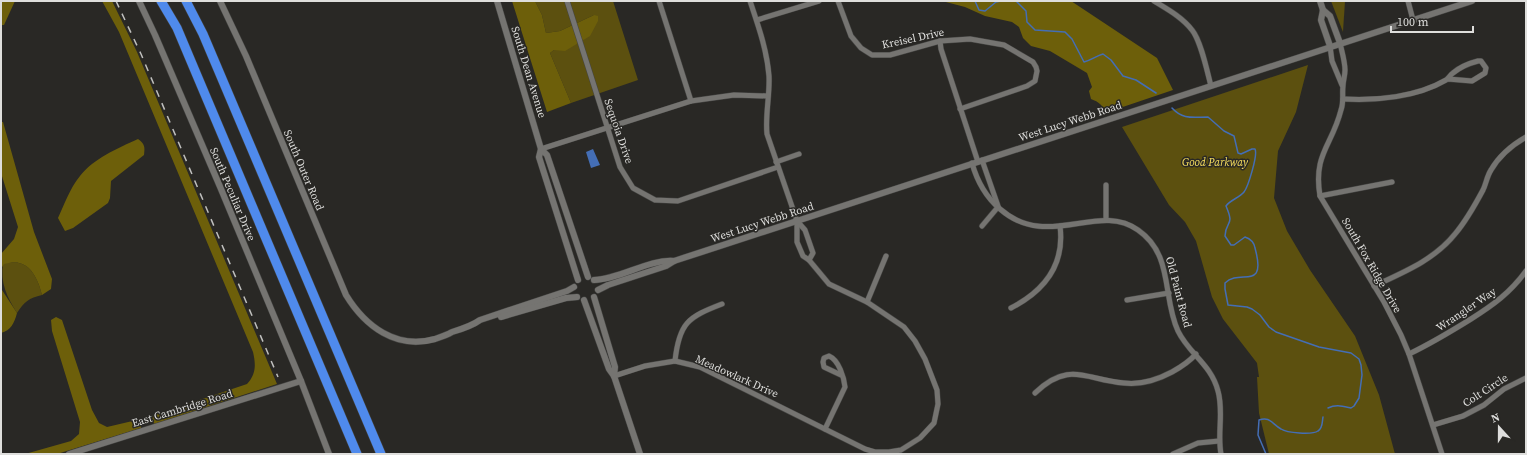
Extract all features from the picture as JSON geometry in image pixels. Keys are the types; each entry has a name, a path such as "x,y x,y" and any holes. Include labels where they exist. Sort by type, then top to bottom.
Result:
{"highway":[{"path":"161,1 177,28 194,66 357,454"},
{"path":"186,1 203,34 381,454"}],"street":[{"name":"South Peculiar Drive","path":"139,1 146,14 301,381 329,454"},
{"name":"South Outer Road","path":"220,1 246,56 346,294 362,318 377,330 387,335 406,340 426,341 435,339 474,324"},
{"name":"South Dean Avenue","path":"497,1 541,149 540,157 578,280"},
{"name":"Sequoia Drive","path":"567,1 606,128 620,167 633,188 655,200 678,200 778,168"},
{"path":"659,1 691,101"},
{"path":"750,1 768,62 769,78 766,122 767,134 797,221 805,230 813,253 809,260"},
{"path":"756,20 819,1"},
{"name":"Kreisel Drive","path":"838,1 851,36 861,48 872,54 890,55 940,41 970,39 1004,45 1033,62 1036,67 1037,71 1035,81 1027,86 960,109"},
{"path":"1154,1 1177,16 1192,30 1197,41 1211,86"},
{"name":"South Fox Ridge Drive","path":"1320,1 1322,10 1321,20 1330,46 1332,61 1343,86"},
{"path":"1408,1 1413,20"},
{"name":"West Lucy Webb Road","path":"598,290 608,285 666,266 674,261 1330,46 1472,1"},
{"name":"South Fox Ridge Drive","path":"1322,10 1330,16 1340,43 1345,70 1343,99 1338,120 1322,154 1320,163 1318,183 1320,196 1393,318 1409,354 1442,454"},
{"name":"Old Paint Road","path":"940,41 960,109 978,162 998,207"},
{"path":"1343,99 1362,100 1394,97 1414,92 1448,79 1472,81 1485,73 1486,68 1481,61 1474,62 1453,73 1448,79"},
{"path":"541,149 691,101 734,95 767,96"},
{"path":"1374,286 1426,260 1446,244 1462,225 1476,203 1491,170 1510,148 1526,137"},
{"name":"South Dean Avenue","path":"541,149 547,155 588,277"},
{"path":"776,162 799,154"},
{"name":"Old Paint Road","path":"978,162 974,171 984,190 998,207 1008,216 1026,224 1042,227 1106,220 1120,222 1141,231 1150,241 1163,265 1172,313 1179,332 1212,374 1219,392 1221,413 1219,441 1221,454"},
{"path":"1320,196 1392,182"},
{"path":"1106,185 1106,220"},
{"path":"982,226 998,207"},
{"name":"Meadowlark Drive","path":"614,376 645,366 675,361 700,367 865,449 875,452 901,450 911,445 924,435 934,423 938,404 937,390 925,359 915,341 904,327 867,302 829,284 809,260 803,256 798,242 797,221"},
{"path":"1011,308 1031,296 1043,285 1052,272 1060,252 1060,226"},
{"path":"867,302 886,256"},
{"name":"West Lucy Webb Road","path":"594,280 614,277 664,260 674,261"},
{"name":"Wrangler Way","path":"1409,354 1432,343 1496,304 1517,283 1526,271"},
{"path":"474,324 480,320 567,291 574,287 578,280 588,277 594,280 598,290 591,300 584,300 578,297 575,293 574,287"},
{"path":"1127,300 1169,292"},
{"path":"474,324 481,324 566,298 578,297"},
{"path":"594,297 615,367 614,376"},
{"path":"584,300 609,369 614,376 640,454"},
{"path":"675,361 676,343 686,324 698,313 722,304"},
{"path":"1034,393 1047,383 1071,374 1088,375 1125,383 1147,382 1166,376 1183,366 1196,354"},
{"path":"825,429 845,387 841,375"},
{"name":"Colt Circle","path":"1432,425 1463,416 1484,404 1504,389 1526,378"},
{"name":"East Cambridge Road","path":"69,454 301,381"},
{"path":"324,440 325,454"},
{"path":"1173,454 1198,443 1206,441 1219,441"}],"green space":[{"path":"535,1 613,1 638,80 571,103 550,53 554,50 565,50 594,15 560,31 546,33 542,15"},
{"path":"1331,1 1345,1 1343,32"},
{"name":"Good Parkway","path":"1308,65 1296,112 1278,151 1274,198 1287,231 1310,270 1355,336 1379,395 1395,454 1269,454 1259,413 1257,377 1259,377 1257,363 1223,319 1212,297 1196,241 1185,222 1169,205 1122,127"},
{"path":"3,263 19,263 24,265 32,271 41,290 42,295 27,301 17,313 10,301 3,283"}],"shaded area":[{"path":"1,1 15,1 4,25 1,25"},
{"path":"102,1 112,1 137,52 277,384 154,424 152,416 247,384 254,373 255,361 253,352 119,32"},
{"path":"512,1 535,1 542,15 546,33 560,31 594,15 598,16 598,21 590,36 565,51 554,50 550,53 571,103 547,112"},
{"path":"942,1 1071,1 1157,58 1173,90 1105,113 1100,104 1091,99 1089,91 1092,87 1087,73 1050,51 1031,46 1023,38 1019,27 1012,22 985,16 965,7"},
{"path":"1,122 3,122 34,232 52,279 51,289 42,295 32,271 24,265 7,263 4,264 1,269 1,254 14,239 18,227 1,173"},
{"path":"138,139 144,146 144,155 111,181 110,198 108,203 73,228 65,231 58,218 76,181 85,170 99,159"},
{"path":"1,284 2,290 17,313 12,326 1,333"},
{"path":"56,317 62,320 92,410 99,423 107,427 141,419 141,428 57,454 25,454 71,441 79,434 80,422 52,331 51,320"}],"water":[{"path":"593,149 600,165 591,168 586,152"}],"waterway":[{"path":"975,1 979,10 985,11 996,2 1001,1"},
{"path":"1016,1 1026,11 1027,22 1035,30 1065,32 1072,39 1084,62 1103,54 1111,60 1123,76 1136,80 1156,93"},
{"path":"1172,108 1184,116 1208,117 1224,131 1234,136 1238,153 1241,154 1255,149 1254,164 1246,189 1242,194 1226,206 1230,220 1225,236 1231,245 1234,245 1245,237 1252,241 1255,246 1258,262 1257,270 1255,274 1231,279 1225,283 1228,305 1252,309 1260,315 1269,327 1276,332 1319,347 1351,353 1359,359 1362,375 1359,398 1354,406 1351,408 1342,406 1328,408"},
{"path":"1266,454 1258,435 1259,420 1266,419 1288,432 1311,433 1320,430 1322,427 1323,417"}],"railway":[{"path":"116,1 141,54 278,377"}]}
